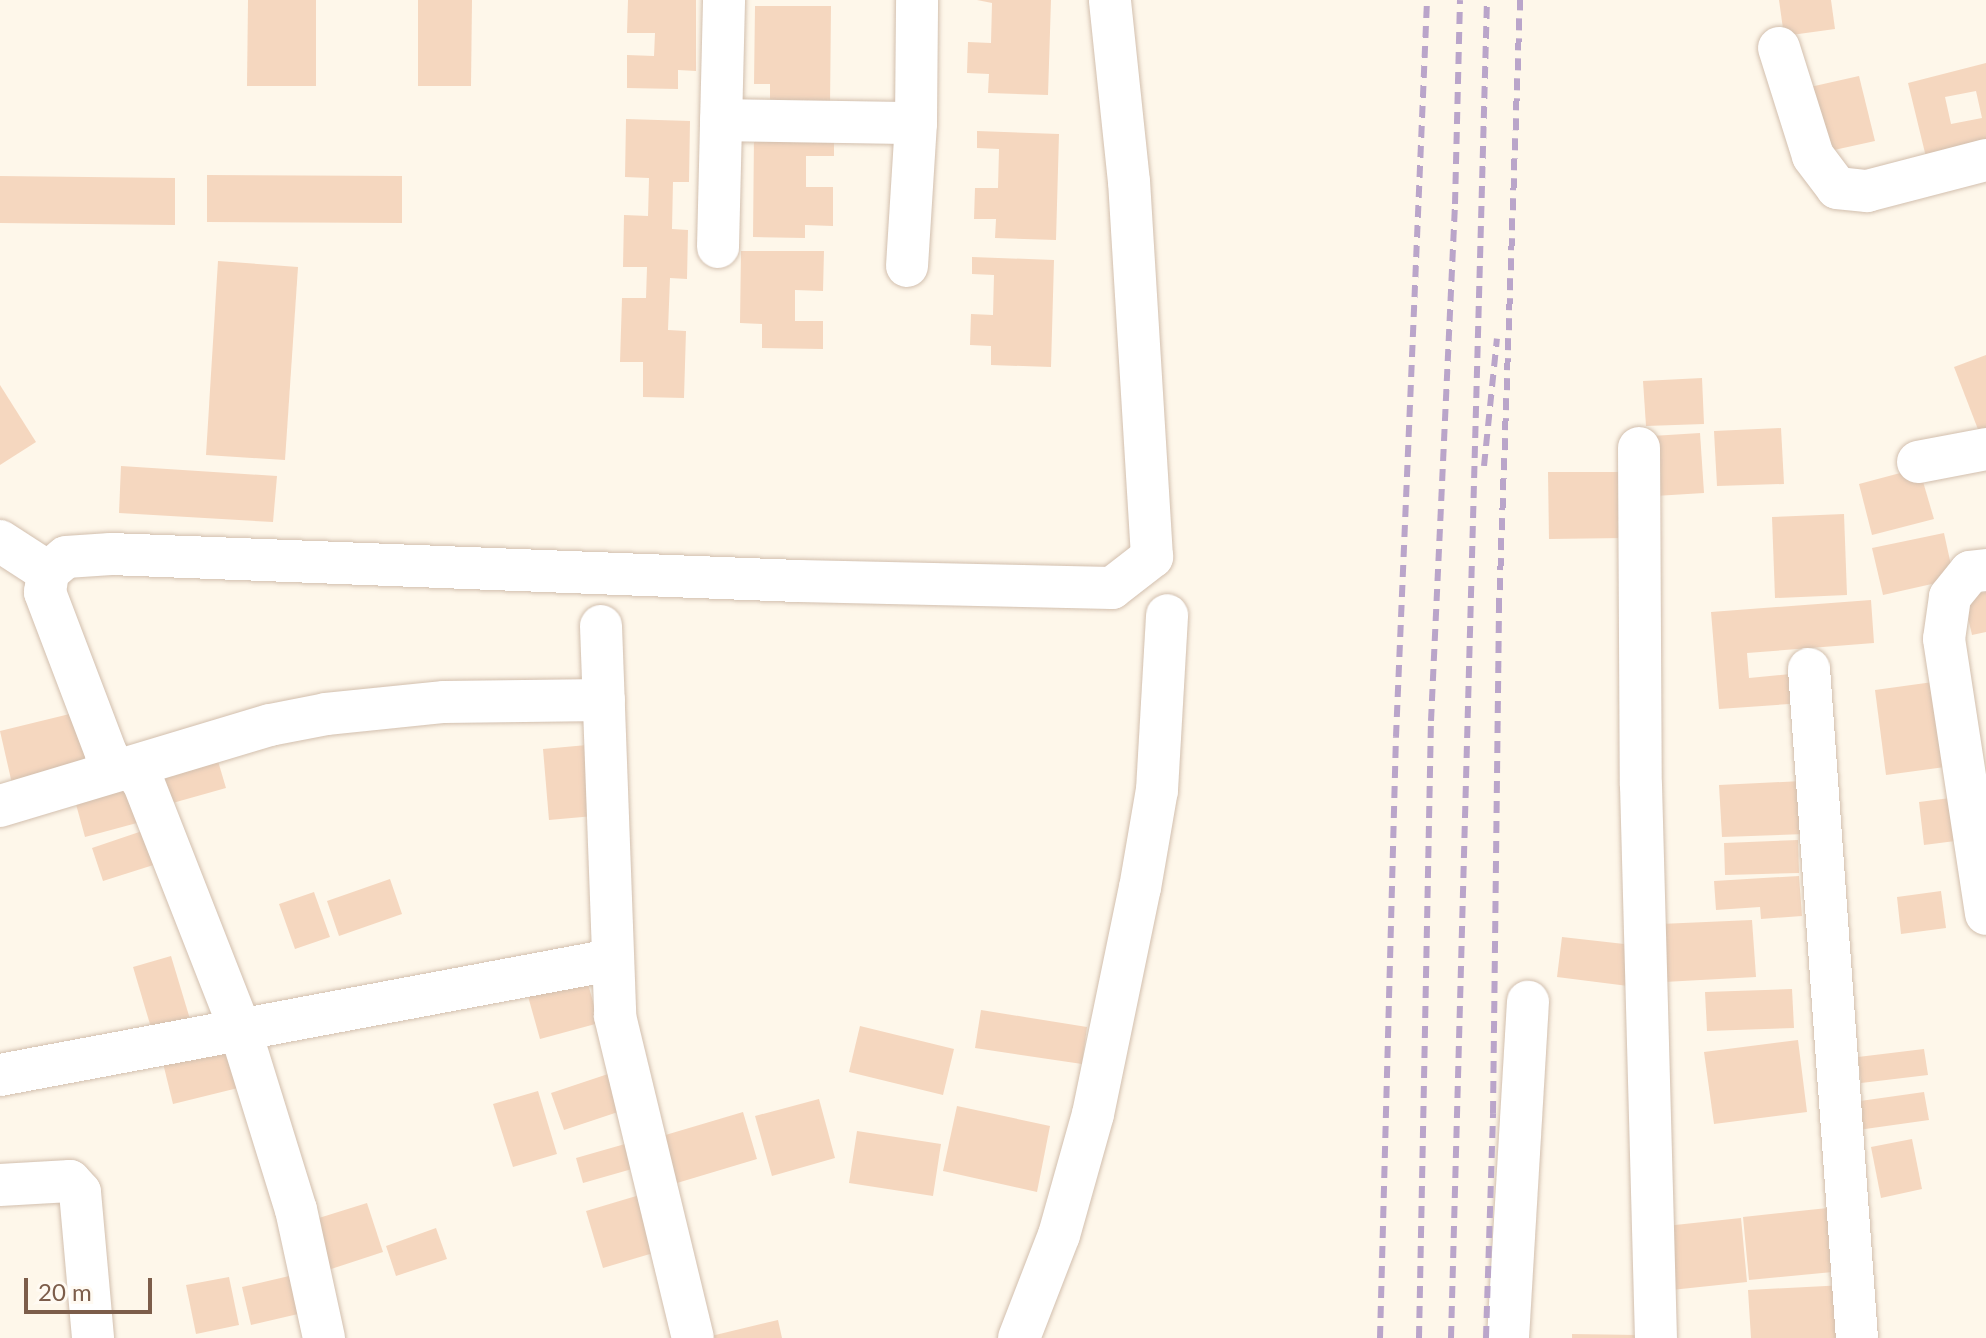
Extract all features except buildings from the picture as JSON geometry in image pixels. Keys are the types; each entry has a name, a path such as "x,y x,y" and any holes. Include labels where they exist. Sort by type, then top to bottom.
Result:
{"street":[{"path":"718,247 724,0"},
{"path":"907,266 916,123 917,0"},
{"path":"324,1338 296,1210 240,1029 143,782 136,773 112,764 106,753 45,592 48,572 66,557 111,554 799,581 1112,588 1152,557 1129,182 1110,0"},
{"path":"1779,48 1813,156 1837,188 1867,191 1986,160"},
{"path":"721,120 916,123"},
{"path":"1639,448 1641,785 1656,1338"},
{"path":"1918,462 1986,449"},
{"path":"0,541 48,572"},
{"path":"1986,570 1970,572 1950,597 1944,639 1986,914"},
{"path":"1019,1338 1059,1235 1093,1114 1140,888 1157,790 1167,615"},
{"path":"601,626 615,936 611,960 615,1016 693,1338"},
{"path":"1809,669 1857,1338"},
{"path":"0,806 270,725 326,714 444,702 604,700"},
{"path":"0,1075 611,960"},
{"path":"1508,1338 1528,1002"},
{"path":"0,1185 70,1181 80,1192 93,1338"}],"railway":[{"path":"1380,1338 1396,737 1427,0"},
{"path":"1419,1338 1431,721 1455,204 1460,0"},
{"path":"1451,1338 1487,0"},
{"path":"1486,1338 1493,1113 1499,610 1520,0"},
{"path":"1484,466 1497,339"}]}
